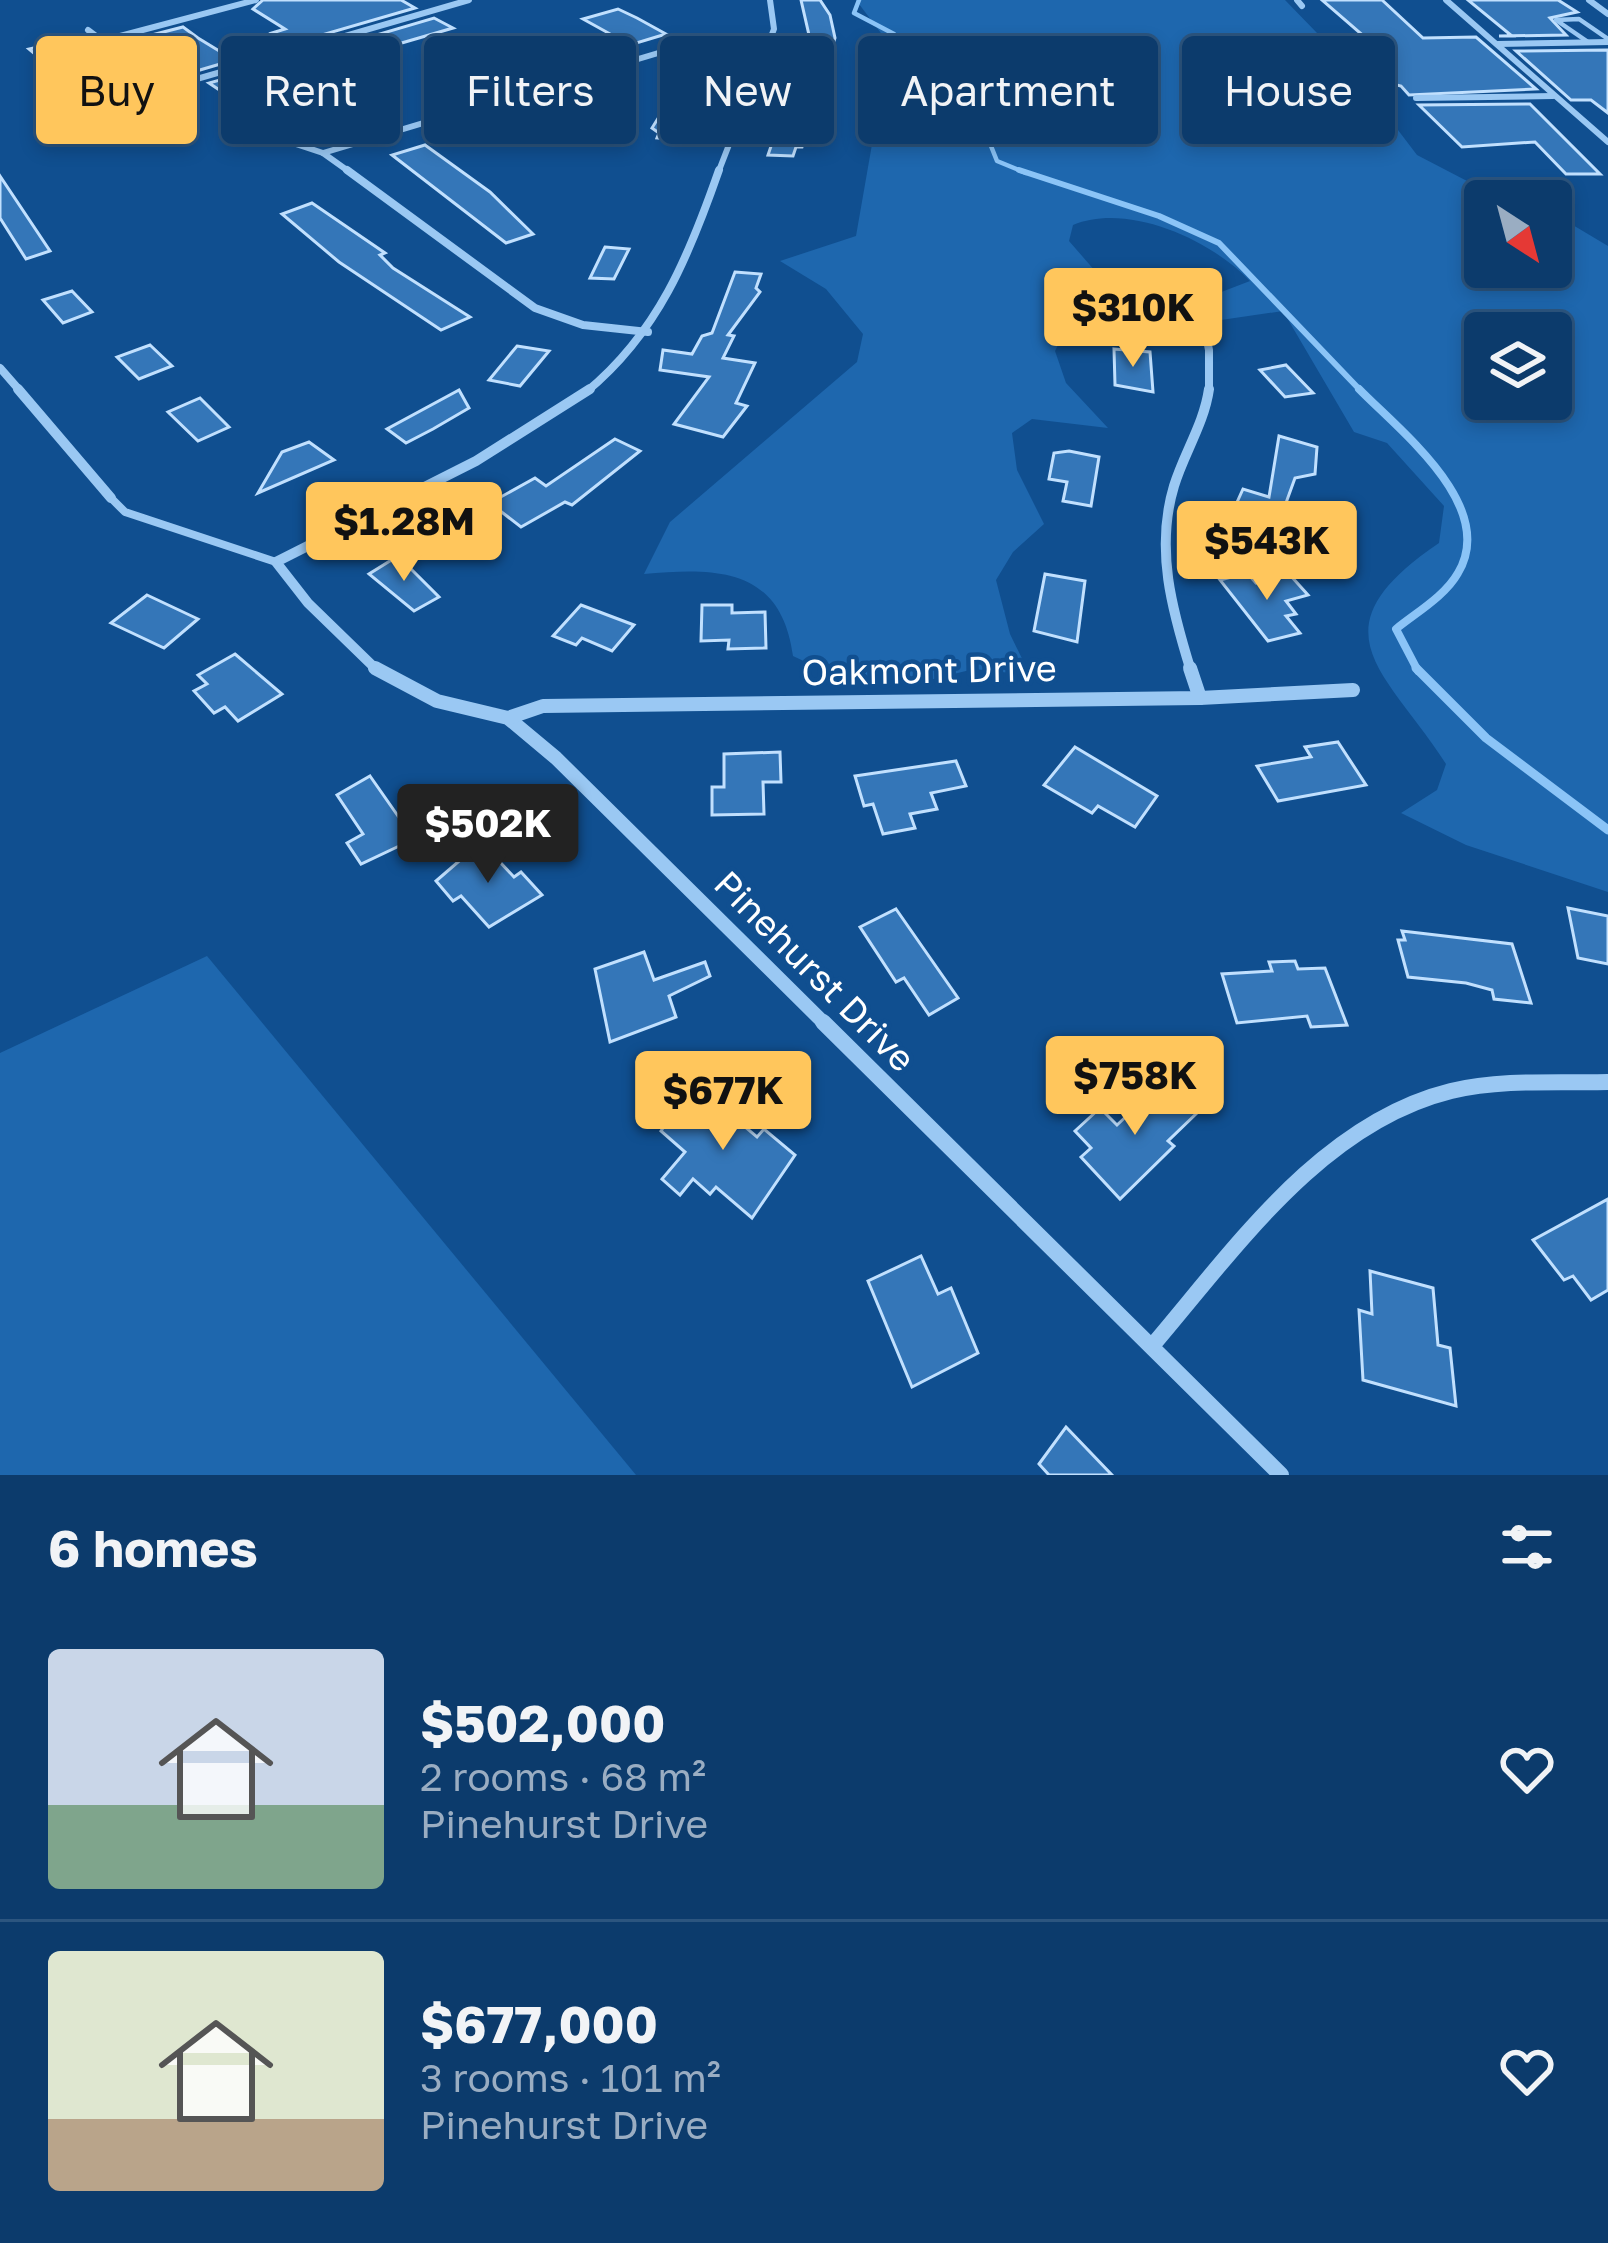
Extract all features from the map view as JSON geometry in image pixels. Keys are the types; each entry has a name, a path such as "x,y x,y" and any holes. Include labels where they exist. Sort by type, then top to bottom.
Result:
{"street":[{"path":"120,36 256,0"},
{"path":"197,79 469,0"},
{"path":"770,0 771,36"},
{"path":"1446,0 1608,142"},
{"path":"1589,0 1608,14"},
{"path":"88,30 98,36"},
{"path":"1498,44 1608,40"},
{"path":"323,153 660,52"},
{"path":"1416,98 1554,96"},
{"path":"296,144 323,153 535,308 583,325 648,332"},
{"path":"276,562 553,417 617,369 648,332 726,144"},
{"path":"1200,698 1163,563 1173,494 1206,418 1213,379 1202,315"},
{"path":"0,368 112,498"},
{"name":"Pinehurst Drive","path":"276,562 308,603 378,671 437,701 508,718 616,814 1281,1475"},
{"name":"Oakmont Drive","path":"508,718 543,706 1200,698 1353,690"},
{"path":"1152,1346 1244,1239 1328,1156 1394,1113 1437,1095 1499,1085 1608,1082"}],"lane":[{"path":"1588,42 1556,20 1579,19 1608,40"},
{"path":"112,498 124,512 276,562"}],"shaded area":[{"path":"856,0 1285,0 1320,36 1182,36 1182,144 1395,144 1395,126 1417,155 1465,180 1464,288 1572,288 1572,225 1608,246 1608,892 1466,845 1401,813 1437,790 1446,764 1384,676 1372,652 1369,627 1377,602 1400,574 1439,543 1444,506 1387,443 1354,432 1283,311 1221,320 1211,296 1250,281 1214,252 1168,229 1118,218 1073,225 1069,241 1103,280 1148,316 1065,331 1055,351 1066,383 1108,428 1032,419 1012,433 1017,470 1044,524 1013,552 996,580 1010,634 1030,675 974,669 913,684 829,673 793,656 775,605 742,579 697,571 644,574 670,522 857,362 863,334 826,289 780,261 856,236 872,144 1158,144 1158,36 883,36"},
{"path":"207,956 636,1475 0,1475 0,1053"}],"building":[{"path":"263,0 401,0 415,8 319,36 277,36 272,33 285,29 253,9"},
{"path":"801,0 820,0 830,15 835,38 834,41 834,36 809,35"},
{"path":"1322,0 1382,0 1423,38 1476,37 1536,89 1409,95 1395,84 1395,36 1364,36"},
{"path":"1468,0 1558,0 1577,12 1550,18 1566,35 1512,36"},
{"path":"618,9 666,34 636,43 636,36 614,36 583,19"},
{"path":"434,18 453,28 400,43 400,36 373,36"},
{"path":"183,27 195,36 148,36"},
{"path":"197,37 221,52 221,64 197,71"},
{"path":"1608,50 1608,113 1591,100 1571,100 1516,51"},
{"path":"1530,104 1600,174 1566,174 1535,142 1462,147 1419,105"},
{"path":"772,144 803,144 793,156 768,155"},
{"path":"425,145 490,192 533,234 506,243 392,155"},
{"path":"0,176 50,251 26,259 0,218"},
{"path":"312,203 385,253 380,255 393,268 470,317 441,330 339,262 282,214"},
{"path":"605,247 629,249 614,279 590,278"},
{"path":"735,272 761,274 756,288 760,292 728,335 734,336 723,358 755,363 736,403 747,406 723,437 674,424 709,377 660,370 663,350 692,354 702,336 712,333"},
{"path":"72,291 92,312 63,323 43,300"},
{"path":"150,345 172,366 139,379 117,357"},
{"path":"517,346 549,351 520,386 489,380"},
{"path":"1114,349 1150,352 1153,392 1115,385"},
{"path":"1286,365 1313,393 1285,397 1260,370"},
{"path":"459,390 469,408 433,429 406,443 387,429"},
{"path":"200,398 229,427 198,441 168,412"},
{"path":"1279,436 1317,447 1315,474 1295,478 1274,536 1240,525 1245,512 1234,509 1243,489 1269,497"},
{"path":"615,439 640,451 572,505 565,502 521,527 490,503 535,478 546,486"},
{"path":"309,442 334,460 258,493 282,452"},
{"path":"1054,453 1099,457 1091,506 1063,501 1067,482 1049,479"},
{"path":"398,556 439,597 414,611 369,574"},
{"path":"1247,573 1256,583 1290,575 1308,595 1286,601 1296,614 1286,616 1300,633 1268,641 1220,580"},
{"path":"1045,574 1085,581 1077,642 1034,631"},
{"path":"147,595 198,619 164,648 111,623"},
{"path":"581,605 634,625 612,651 582,638 576,645 553,636"},
{"path":"702,605 732,605 732,613 765,612 766,648 728,649 729,640 701,641"},
{"path":"235,654 282,694 238,721 225,707 214,713 194,691 207,684 198,675"},
{"path":"1338,742 1366,785 1278,801 1257,766 1311,757 1305,747"},
{"path":"1075,747 1157,796 1135,827 1098,806 1092,813 1044,785"},
{"path":"780,752 781,782 763,782 764,814 712,815 712,787 724,787 724,754"},
{"path":"956,761 966,786 931,793 937,809 910,814 915,828 883,834 873,804 864,806 855,776"},
{"path":"370,776 414,839 361,864 347,843 363,834 337,795"},
{"path":"481,842 514,877 521,872 542,895 489,927 461,896 453,901 436,881"},
{"path":"1568,908 1608,916 1608,964 1578,958"},
{"path":"896,909 958,998 929,1015 904,978 896,982 860,927"},
{"path":"1402,931 1512,944 1531,1003 1494,999 1492,990 1466,983 1408,977 1398,940 1405,940"},
{"path":"644,952 654,980 705,962 710,976 669,996 676,1017 610,1042 595,969"},
{"path":"1295,961 1298,969 1325,968 1347,1025 1311,1027 1307,1016 1237,1023 1222,974 1272,971 1269,962"},
{"path":"1166,1079 1199,1111 1168,1141 1174,1146 1120,1199 1081,1157 1091,1148 1075,1131 1100,1108 1117,1125"},
{"path":"694,1084 757,1137 764,1129 795,1155 752,1218 716,1187 710,1194 693,1179 680,1195 662,1179 685,1152 661,1131"},
{"path":"1608,1199 1608,1290 1591,1300 1573,1276 1564,1280 1533,1240"},
{"path":"921,1256 938,1294 951,1288 978,1353 912,1387 868,1281"},
{"path":"1370,1271 1433,1288 1438,1345 1450,1348 1456,1406 1363,1380 1359,1310 1372,1314"},
{"path":"1066,1427 1112,1475 1049,1475 1039,1464"}],"waterway":[{"path":"859,0 854,13 894,34 923,75 991,108 987,136 997,161 1026,173"},
{"path":"1019,170 1159,216 1219,243 1361,391"},
{"path":"1361,391 1439,472 1465,522 1467,548 1458,573 1438,596 1396,629 1417,669"},
{"path":"1417,669 1486,738 1608,830"}]}
